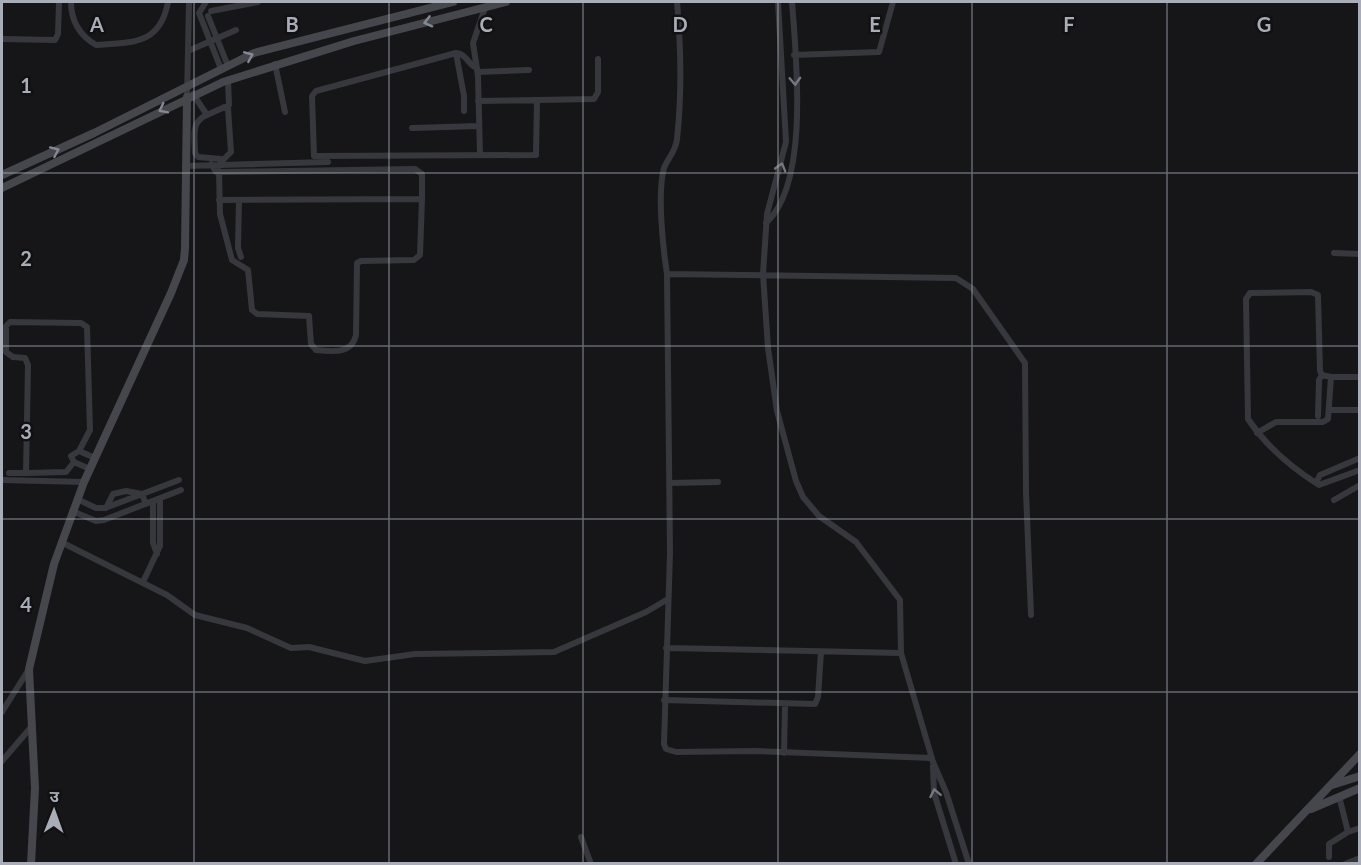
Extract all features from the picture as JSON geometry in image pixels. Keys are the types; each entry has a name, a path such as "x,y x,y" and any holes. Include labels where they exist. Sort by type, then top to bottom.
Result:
{"street":[{"path":"2,39 55,40 58,34 59,2"},
{"path":"71,2 71,19 96,45 141,41 149,36 165,18 168,2"},
{"path":"31,864 35,788 29,669 61,543 72,511 180,273 185,248 185,166 190,96 187,85 189,2"},
{"path":"224,68 206,10 258,2"},
{"path":"2,175 266,49 453,2"},
{"path":"2,188 190,96 228,80 275,64 506,2"},
{"path":"677,2 680,80 677,142 663,178 663,249 667,274 669,483 664,700 666,749 676,752 784,753 932,760"},
{"path":"778,2 786,142 766,223 763,274 768,348 777,411 795,481 803,497 819,516 856,542 895,591 902,612 901,653 932,760 969,864"},
{"path":"766,223 777,207 795,158 797,137 792,2"},
{"path":"794,55 879,51 893,2"},
{"path":"480,155 477,70 473,43 484,8"},
{"path":"188,51 236,30"},
{"path":"456,53 464,96 464,111"},
{"path":"529,70 477,70 462,54 456,53 314,92 312,96 312,154 317,158 537,154 537,101"},
{"path":"478,100 594,99 598,92 598,59"},
{"path":"275,64 285,112"},
{"path":"211,164 214,171 219,171 415,169 422,174 419,257 410,260 357,263 356,335 353,346 348,350 319,351 311,344 309,316 257,314 252,310 248,270 232,260 220,214 219,171 222,162 231,152 228,80"},
{"path":"190,96 207,115"},
{"path":"222,162 198,157 195,153 196,123 199,118 228,108"},
{"path":"412,128 479,126"},
{"path":"185,166 222,162 328,162"},
{"path":"219,200 422,200"},
{"path":"239,200 237,248 241,257"},
{"path":"1334,253 1359,254"},
{"path":"667,274 956,278 974,289 1012,344 1026,369 1026,492 1031,615"},
{"path":"1318,416 1319,380 1322,375 1318,295 1311,292 1250,293 1246,299 1248,419 1257,433 1296,470 1316,483 1323,485 1359,470"},
{"path":"26,473 28,365 25,358 13,357 6,352 6,331 10,322 81,323 87,327 90,430 79,451 71,456 74,462 90,469"},
{"path":"1322,375 1359,377"},
{"path":"1257,433 1276,422 1323,422 1328,419 1331,377"},
{"path":"1330,410 1359,410"},
{"path":"79,451 95,458"},
{"path":"1316,483 1317,477 1359,458"},
{"path":"9,473 66,472 74,462"},
{"path":"1332,470 1336,480"},
{"path":"2,480 84,482"},
{"path":"77,499 103,508 179,480"},
{"path":"669,483 718,482"},
{"path":"1334,500 1359,485"},
{"path":"72,511 99,521 181,490"},
{"path":"99,521 103,508 113,494 126,491 142,494 153,501 160,546 158,555 143,582"},
{"path":"61,543 143,582 167,595 195,615 247,628 291,648 309,648 365,661 415,654 554,652 646,612 668,599"},
{"path":"666,648 901,653"},
{"path":"664,700 811,704 817,701 821,652"},
{"path":"2,712 29,669"},
{"path":"784,753 785,704"},
{"path":"2,761 32,726"},
{"path":"1256,864 1359,754"},
{"path":"932,760 934,793 955,861 966,854"},
{"path":"1329,786 1359,776"},
{"path":"1305,812 1359,788"},
{"path":"1339,796 1348,832"},
{"path":"942,821 954,817"},
{"path":"1329,857 1329,844 1359,828"},
{"path":"581,837 591,864"},
{"path":"1345,864 1359,858"}]}
